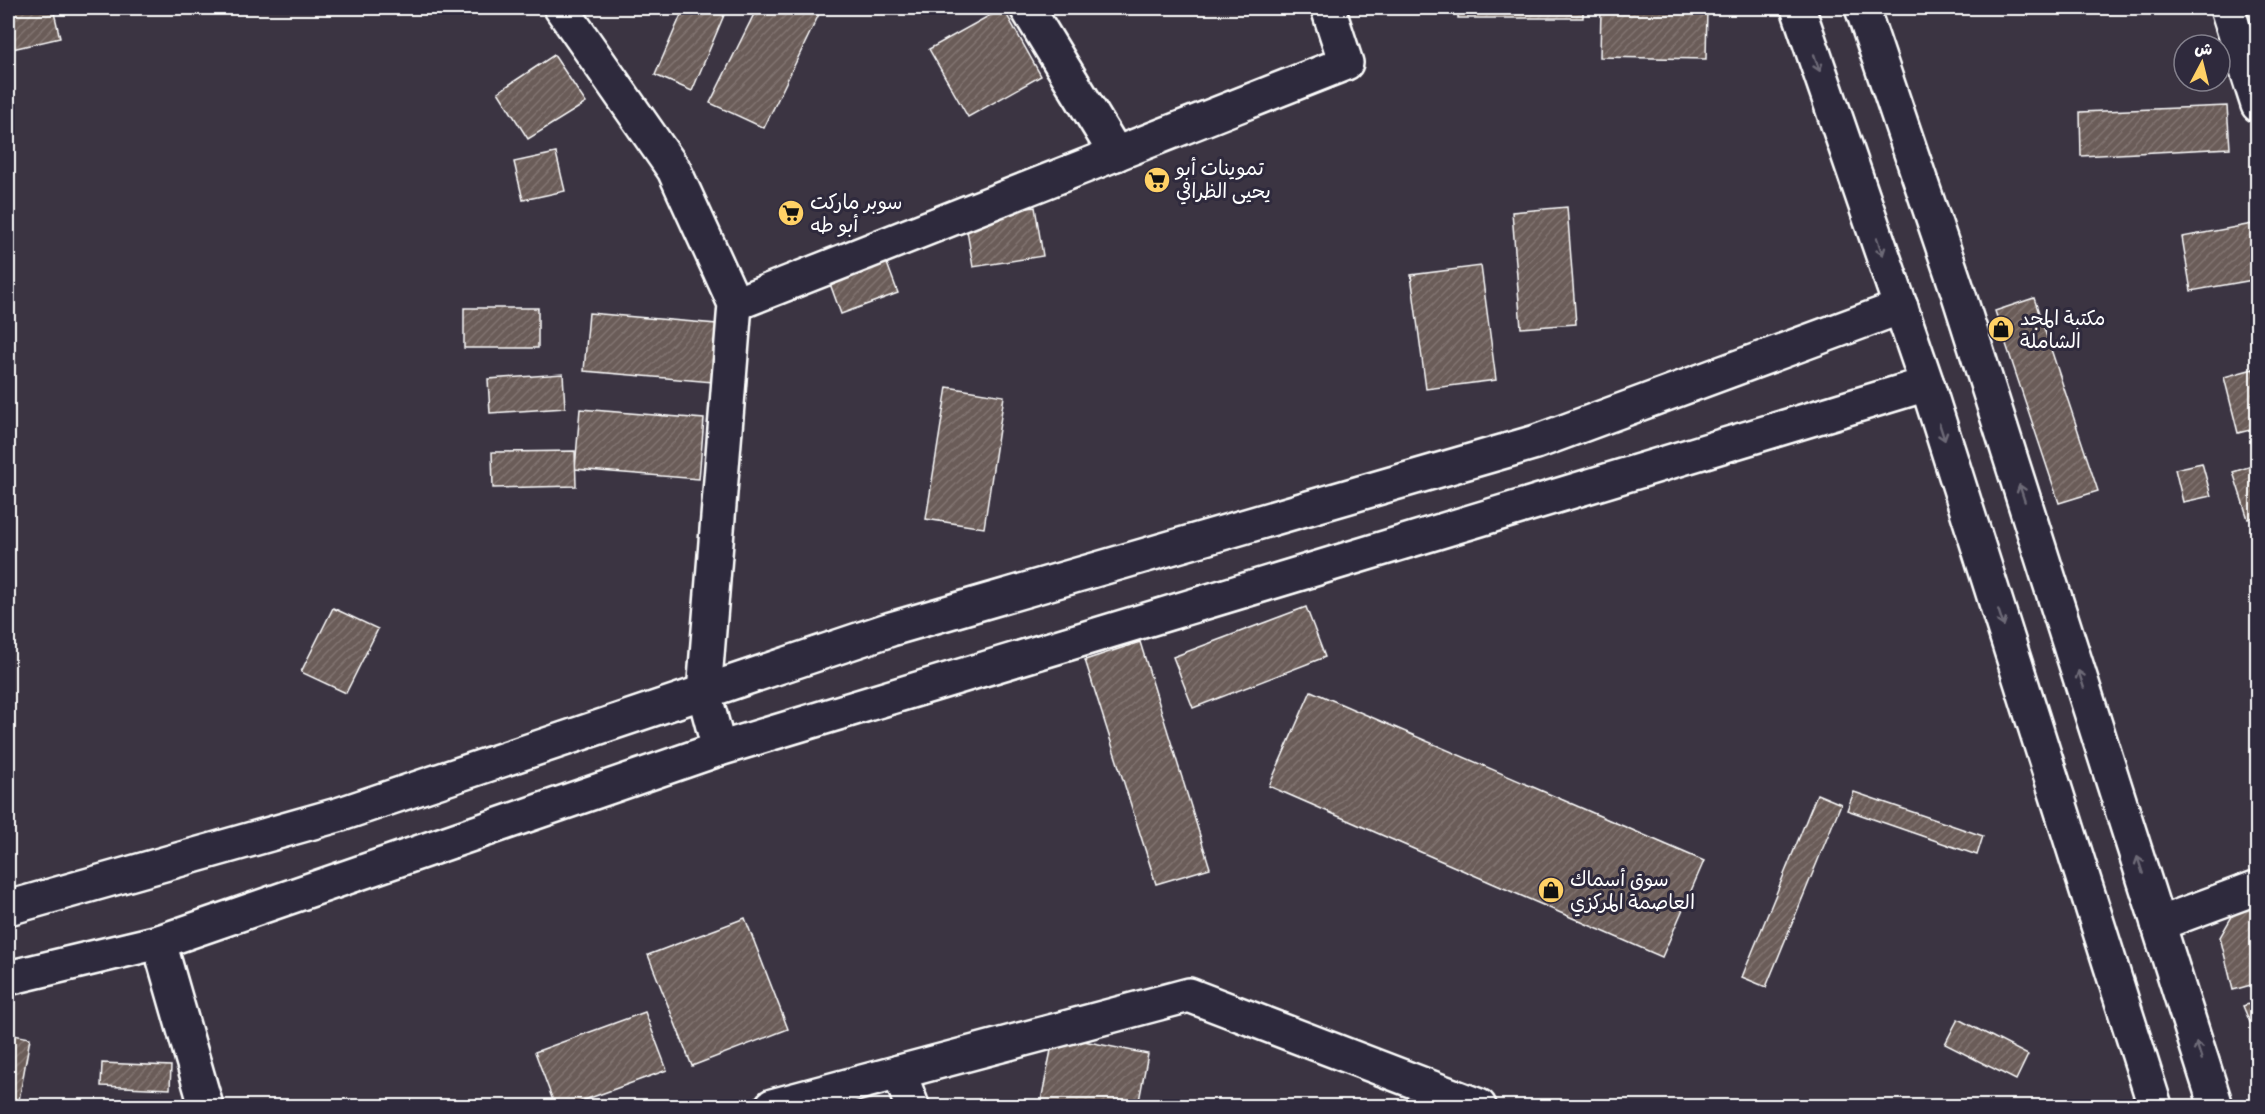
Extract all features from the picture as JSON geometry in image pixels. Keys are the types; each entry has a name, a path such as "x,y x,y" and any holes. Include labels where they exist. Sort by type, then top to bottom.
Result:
{"street":[{"path":"561,8 674,170 735,304 704,693 719,749"},
{"path":"1027,8 1116,154"},
{"path":"735,304 1346,63 1329,8"},
{"path":"1798,8 1927,384 2155,1107"},
{"path":"1862,8 1956,286 2217,1107"},
{"path":"2227,8 2258,105"},
{"path":"8,908 341,814 891,629 1536,442 1901,307"},
{"path":"8,978 159,942 719,749 1927,384"},
{"path":"2158,924 2258,887"},
{"path":"159,942 206,1107"},
{"path":"772,1107 1189,995 1479,1107"},
{"path":"899,1072 912,1107"}],"building":[{"path":"8,8 53,8 60,38 8,50"},
{"path":"684,8 727,8 692,91 655,75"},
{"path":"757,8 822,8 764,128 710,103"},
{"path":"1003,8 1041,76 968,117 929,49"},
{"path":"1458,8 1583,8 1583,18 1458,18"},
{"path":"1601,8 1707,8 1706,59 1600,57"},
{"path":"2060,8 2180,8 2180,10 2060,15"},
{"path":"554,55 586,103 528,139 498,92"},
{"path":"2227,106 2230,148 2081,156 2080,112"},
{"path":"556,153 565,191 523,200 514,162"},
{"path":"1035,207 1043,256 973,267 965,218"},
{"path":"1567,207 1576,324 1521,328 1512,212"},
{"path":"2258,223 2258,279 2191,291 2182,237"},
{"path":"882,250 898,293 841,314 825,270"},
{"path":"1481,266 1496,380 1426,389 1411,275"},
{"path":"2034,298 2098,491 2059,503 1995,311"},
{"path":"464,308 538,308 538,348 464,348"},
{"path":"589,313 717,324 713,382 584,371"},
{"path":"2253,369 2258,386 2258,428 2238,433 2224,377"},
{"path":"563,374 565,408 490,413 488,379"},
{"path":"947,387 1004,396 984,528 926,519"},
{"path":"580,409 704,419 699,479 575,469"},
{"path":"575,451 576,486 493,488 492,452"},
{"path":"2202,463 2211,496 2183,502 2175,469"},
{"path":"2258,464 2258,516 2248,519 2233,472"},
{"path":"1306,607 1325,657 1193,708 1173,657"},
{"path":"333,608 378,629 346,693 301,672"},
{"path":"1140,642 1210,868 1156,884 1085,660"},
{"path":"1311,691 1704,861 1662,957 1269,786"},
{"path":"1854,792 1983,836 1977,855 1847,810"},
{"path":"1817,794 1841,804 1766,987 1742,977"},
{"path":"2258,893 2258,983 2233,990 2220,937 2242,899"},
{"path":"745,918 788,1029 692,1066 648,955"},
{"path":"2258,1001 2258,1041 2243,1006"},
{"path":"645,1012 667,1070 568,1106 555,1106 535,1052"},
{"path":"1958,1019 2028,1055 2016,1080 1945,1044"},
{"path":"8,1034 30,1038 18,1106 8,1106"},
{"path":"1054,1035 1148,1054 1138,1106 1040,1106"},
{"path":"102,1063 171,1066 170,1089 101,1086"}],"place":[{"name":"تموينات أبو يحيى الظرافي","path":"1157,180"},
{"name":"سوبر ماركت أبو طه","path":"791,213"},
{"name":"مكتبة المجد الشاملة","path":"2001,329"},
{"name":"سوق أسماك العاصمة المركزي","path":"1551,890"}]}
